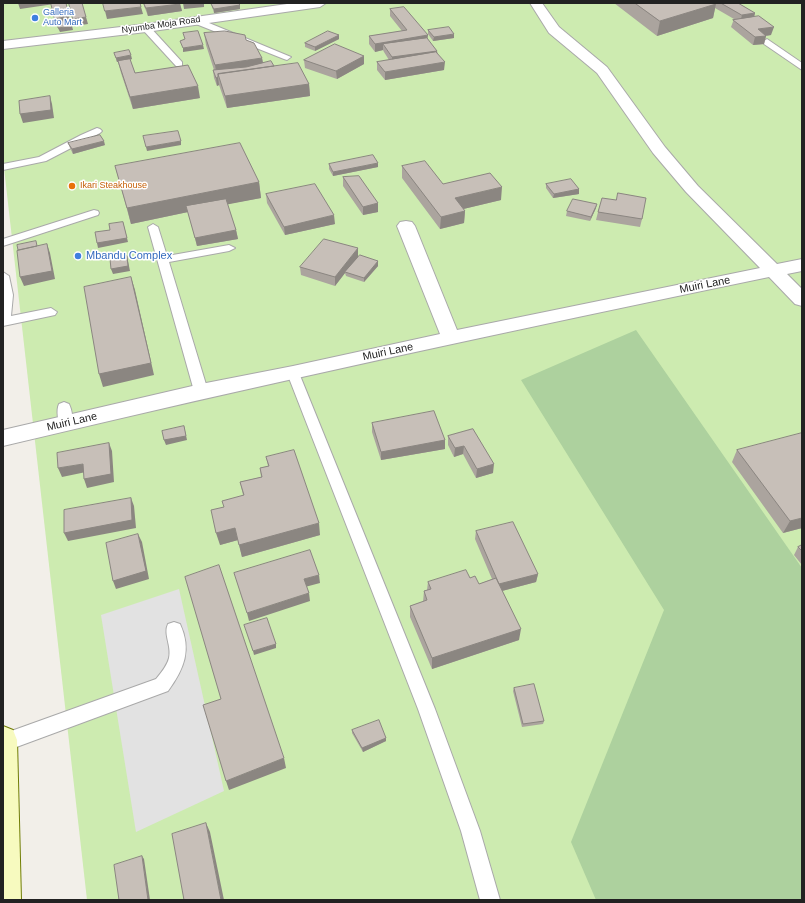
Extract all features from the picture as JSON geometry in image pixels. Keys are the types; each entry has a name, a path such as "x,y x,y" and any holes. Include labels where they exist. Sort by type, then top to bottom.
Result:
{"main road":[{"path":"3,740 5,900"}],"street":[{"name":"Nyumba Moja Road","path":"3,45 146,28 320,3"},
{"path":"536,3 554,30 602,70 659,150 692,189 775,271 802,300"},
{"path":"406,226 451,338"},
{"name":"Muiri Lane","path":"3,438 65,415 293,373 555,315 802,265"}],"lane":[{"path":"194,20 287,57"},
{"path":"146,28 179,64"},
{"path":"767,42 802,67"},
{"path":"3,167 32,163 47,157 78,138 97,131"},
{"path":"3,243 94,213"},
{"path":"153,227 201,391"},
{"path":"163,260 229,248"},
{"path":"3,276 7,295 4,321 51,312"},
{"path":"293,373 358,533 447,765 480,863 490,900"},
{"path":"3,743 162,685 176,667 179,647 174,629"}],"green space":[{"path":"3,3 802,3 802,900 87,900 3,159"},
{"path":"636,330 802,568 802,900 596,900 571,842 664,610 521,380"}],"shaded area":[{"path":"179,589 224,791 136,832 101,615"}],"building":[{"path":"51,3 66,3 69,16 55,19"},
{"path":"69,3 82,3 86,17 73,19"},
{"path":"103,3 140,3 141,7 105,11"},
{"path":"144,3 180,3 180,4 146,8"},
{"path":"211,3 238,3 240,5 214,9"},
{"path":"635,3 715,3 716,4 660,21"},
{"path":"721,3 738,3 755,13 742,15"},
{"path":"404,7 428,35 375,44 369,36 407,30 390,9"},
{"path":"759,16 774,27 758,29 766,36 755,37 733,20"},
{"path":"71,22 72,26 58,28 58,24"},
{"path":"449,27 454,34 434,37 428,30"},
{"path":"198,31 203,45 183,48 180,41 185,39 183,33"},
{"path":"225,31 245,35 246,40 254,43 262,58 215,65 204,33"},
{"path":"328,31 339,35 315,47 305,43"},
{"path":"427,38 437,51 392,57 383,44"},
{"path":"335,44 364,56 336,71 304,60"},
{"path":"129,50 131,55 116,58 114,53"},
{"path":"436,52 445,62 385,72 377,62"},
{"path":"130,59 135,73 188,65 198,86 130,97 118,61"},
{"path":"271,61 274,66 218,74 218,77 216,78 213,70 246,67"},
{"path":"298,63 309,84 225,96 218,74"},
{"path":"50,96 51,110 20,114 19,101"},
{"path":"178,131 181,141 146,147 143,136"},
{"path":"100,135 104,141 72,149 68,143"},
{"path":"240,143 259,182 127,208 115,166"},
{"path":"373,155 378,163 333,172 329,164"},
{"path":"425,161 443,184 490,173 502,187 455,198 465,211 441,217 402,166"},
{"path":"359,176 378,203 363,207 343,177"},
{"path":"571,179 579,189 554,194 546,184"},
{"path":"315,184 334,215 284,227 266,194"},
{"path":"618,193 646,198 642,219 598,212 602,198 616,200"},
{"path":"226,199 236,230 195,238 186,206"},
{"path":"573,199 597,204 591,217 567,211"},
{"path":"123,222 127,238 97,243 95,232 110,230 109,224"},
{"path":"324,239 358,248 335,277 300,267"},
{"path":"36,241 37,246 18,250 17,245"},
{"path":"47,244 52,271 20,277 17,251"},
{"path":"360,255 378,261 364,278 345,272"},
{"path":"127,256 128,266 111,269 110,259"},
{"path":"131,277 151,363 99,374 84,287"},
{"path":"434,411 445,440 381,452 372,423"},
{"path":"184,426 186,436 164,440 162,431"},
{"path":"473,429 494,464 477,469 464,446 455,448 448,436"},
{"path":"802,433 802,518 790,521 737,450"},
{"path":"109,443 111,474 84,479 83,464 58,468 57,453"},
{"path":"294,450 319,523 239,545 235,528 216,533 211,510 224,507 222,501 244,495 240,482 262,477 260,468 269,466 266,457"},
{"path":"131,498 132,520 64,533 64,510"},
{"path":"513,522 538,574 499,584 476,531"},
{"path":"138,534 146,571 113,581 106,543"},
{"path":"802,545 802,551 798,547"},
{"path":"310,550 319,575 304,579 309,593 247,613 234,573"},
{"path":"219,565 284,758 226,781 203,705 221,699 185,577"},
{"path":"466,570 470,578 475,576 479,584 496,578 521,629 432,658 410,606 427,600 424,591 431,589 428,582"},
{"path":"267,618 276,644 253,651 244,625"},
{"path":"534,684 544,721 523,724 514,688"},
{"path":"379,720 386,738 362,748 352,730"},
{"path":"206,823 221,900 184,900 172,834"},
{"path":"142,856 148,900 119,900 114,865"}],"place":[{"name":"Galleria Auto Mart","path":"35,18"},
{"name":"Ikari Steakhouse","path":"72,186"},
{"name":"Mbandu Complex","path":"78,256"}]}
